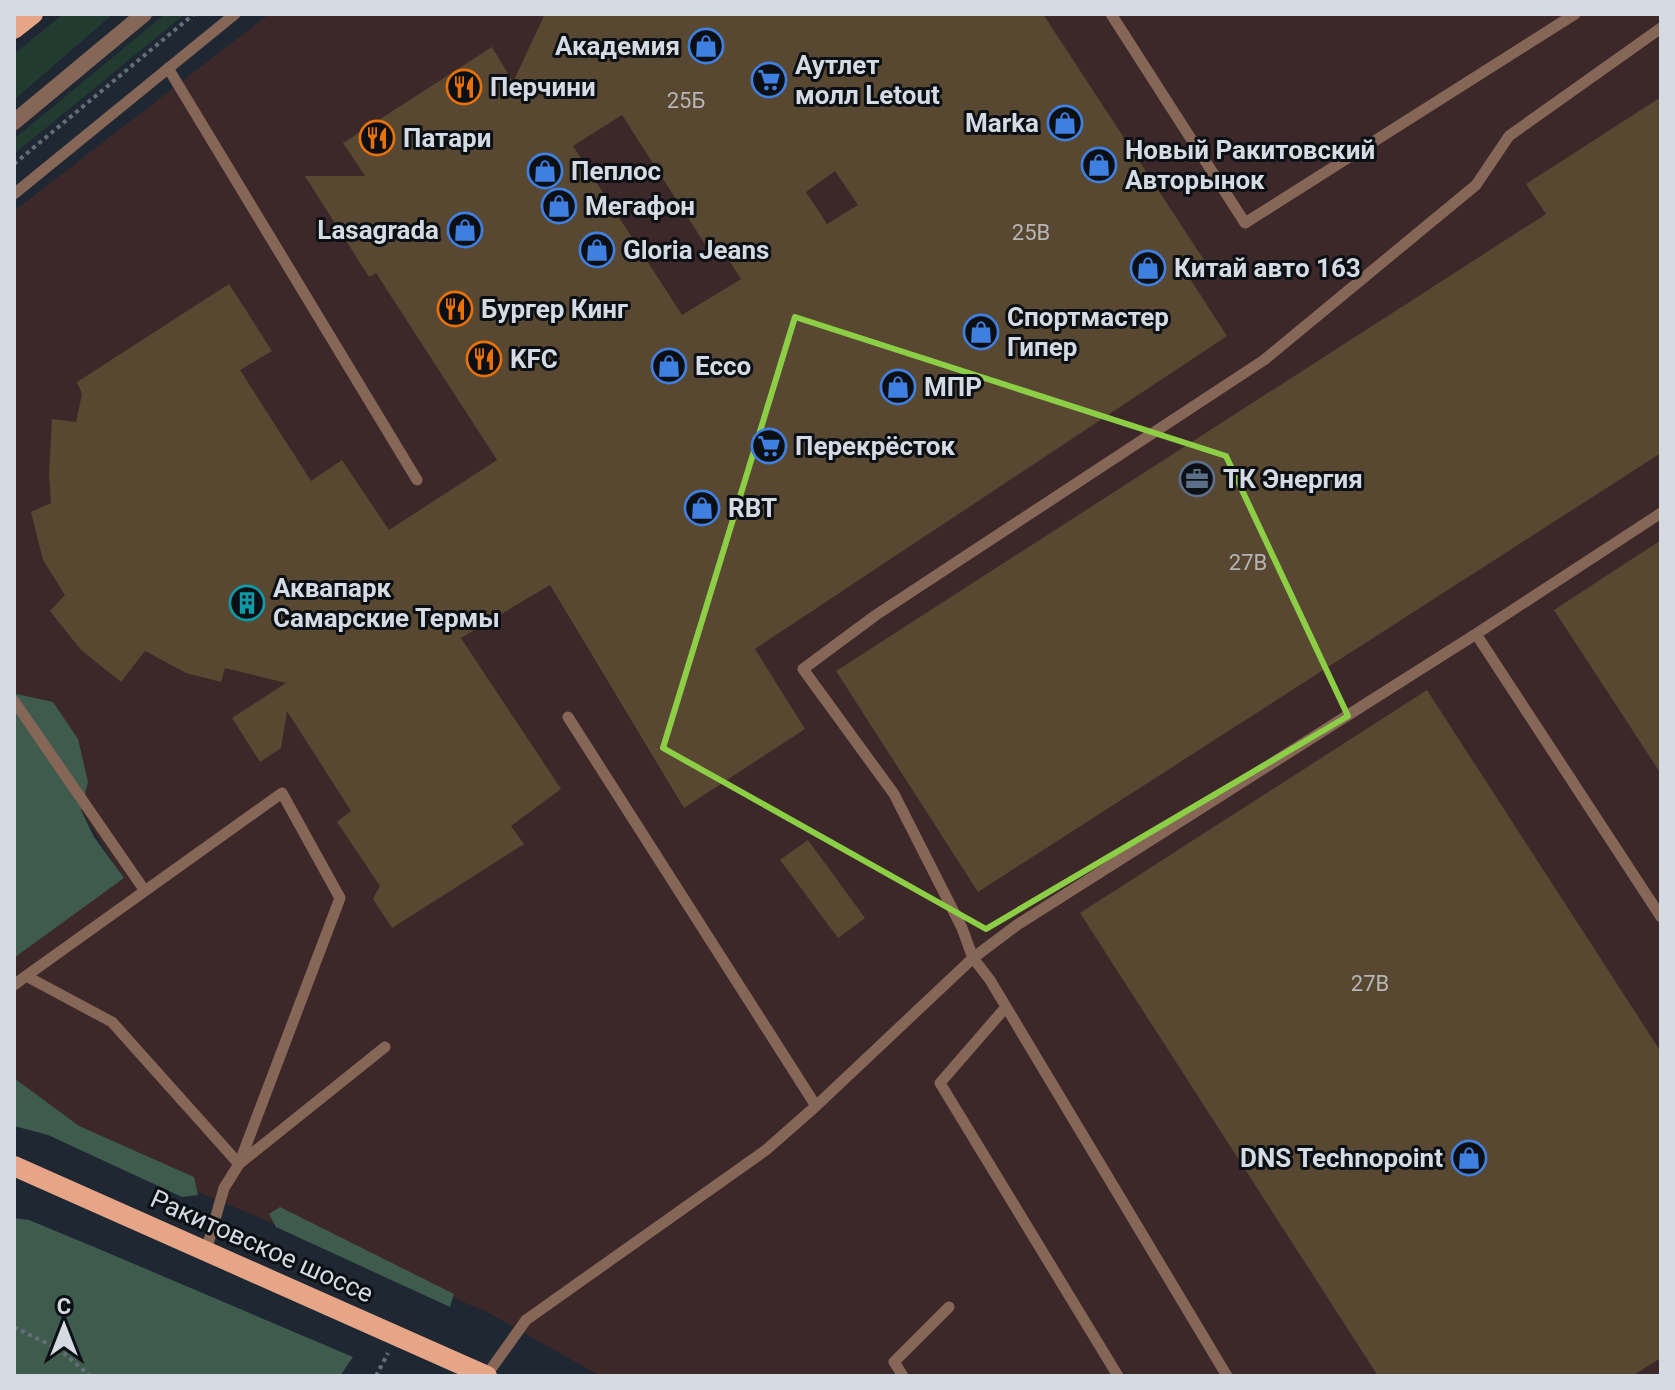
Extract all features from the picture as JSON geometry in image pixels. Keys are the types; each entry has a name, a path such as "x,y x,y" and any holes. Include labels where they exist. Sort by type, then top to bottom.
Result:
{"main road":[{"path":"14,29 33,14"},
{"name":"Ракитовское шоссе","path":"14,1166 487,1376"}],"street":[{"path":"14,122 144,14"}],"lane":[{"path":"14,194 235,14"},
{"path":"1111,14 1245,223 1575,14"},
{"path":"1227,1376 1006,1007 973,958 962,928 894,794 803,669 876,615 1264,360 1476,185 1509,136 1661,28"},
{"path":"168,68 417,480"},
{"path":"487,1376 526,1320 766,1150 973,958 1017,925 1661,513"},
{"path":"1476,634 1661,917"},
{"path":"14,701 145,891"},
{"path":"568,717 816,1106"},
{"path":"14,985 282,793 340,898 239,1164 224,1188 206,1251"},
{"path":"26,976 112,1022 239,1164"},
{"path":"1006,1007 940,1083 1118,1376"},
{"path":"239,1164 385,1047"},
{"path":"903,1376 894,1362 949,1307"}],"path":[{"path":"14,164 194,14"},
{"path":"14,1327 60,1350 90,1376"}],"highlighted area":[{"path":"795,317 1226,456 1348,716 986,929 663,748"}],"shaded area":[{"path":"269,14 1661,14 1661,1376 600,1376 487,1312 14,1116 14,958 123,878 81,810 14,717 14,211"}],"green space":[{"path":"63,14 113,14 14,100 14,54"},
{"path":"165,14 185,14 14,154 14,139"},
{"path":"17,694 53,702 78,739 88,782 81,810 94,837 124,878 14,958 14,696"},
{"path":"14,1078 79,1126 194,1177 198,1195 182,1197 48,1135 14,1126"},
{"path":"280,1207 454,1294 450,1307 276,1227 269,1214"},
{"path":"14,1218 29,1220 353,1357 340,1376 14,1376"}],"building":[{"path":"545,14 1043,14 1204,260 1185,271 1227,336 755,649 805,729 684,808 550,585 461,638 561,789 511,826 524,844 392,928 373,899 380,886 337,822 351,811 287,711 281,748 260,762 232,718 286,683 225,668 221,682 186,673 145,651 121,682 81,650 50,611 65,595 43,560 31,512 51,503 52,419 76,422 82,394 77,382 229,284 272,351 240,370 311,481 342,460 389,530 497,460 376,273 369,277 305,176 365,176 343,143 492,47 513,82","holes":["622,115 710,252 720,246 741,279 682,315 573,146","835,171 858,205 827,224 806,192"]},
{"path":"1661,97 1661,453 978,892 836,671 1546,214 1526,184"},
{"path":"1661,540 1661,774 1554,610"},
{"path":"1427,690 1661,1052 1661,1358 1632,1376 1378,1376 1080,913"},
{"path":"808,840 865,918 838,938 780,860"}],"place":[{"name":"Академия","path":"706,46"},
{"name":"Аутлет молл Letout","path":"769,80"},
{"name":"Перчини","path":"464,87"},
{"name":"Marka","path":"1065,123"},
{"name":"Патари","path":"377,138"},
{"name":"Новый Ракитовский Авторынок","path":"1099,165"},
{"name":"Пеплос","path":"545,171"},
{"name":"Мегафон","path":"559,206"},
{"name":"Lasagrada","path":"465,230"},
{"name":"Gloria Jeans","path":"597,250"},
{"name":"Китай авто 163","path":"1148,268"},
{"name":"Бургер Кинг","path":"455,309"},
{"name":"Спортмастер Гипер","path":"981,332"},
{"name":"KFC","path":"484,359"},
{"name":"Ecco","path":"669,366"},
{"name":"МПР","path":"898,387"},
{"name":"Перекрёсток","path":"769,446"},
{"name":"ТК Энергия","path":"1197,479"},
{"name":"RBT","path":"702,508"},
{"name":"Аквапарк Самарские Термы","path":"247,603"},
{"name":"DNS Technopoint","path":"1469,1158"}]}
